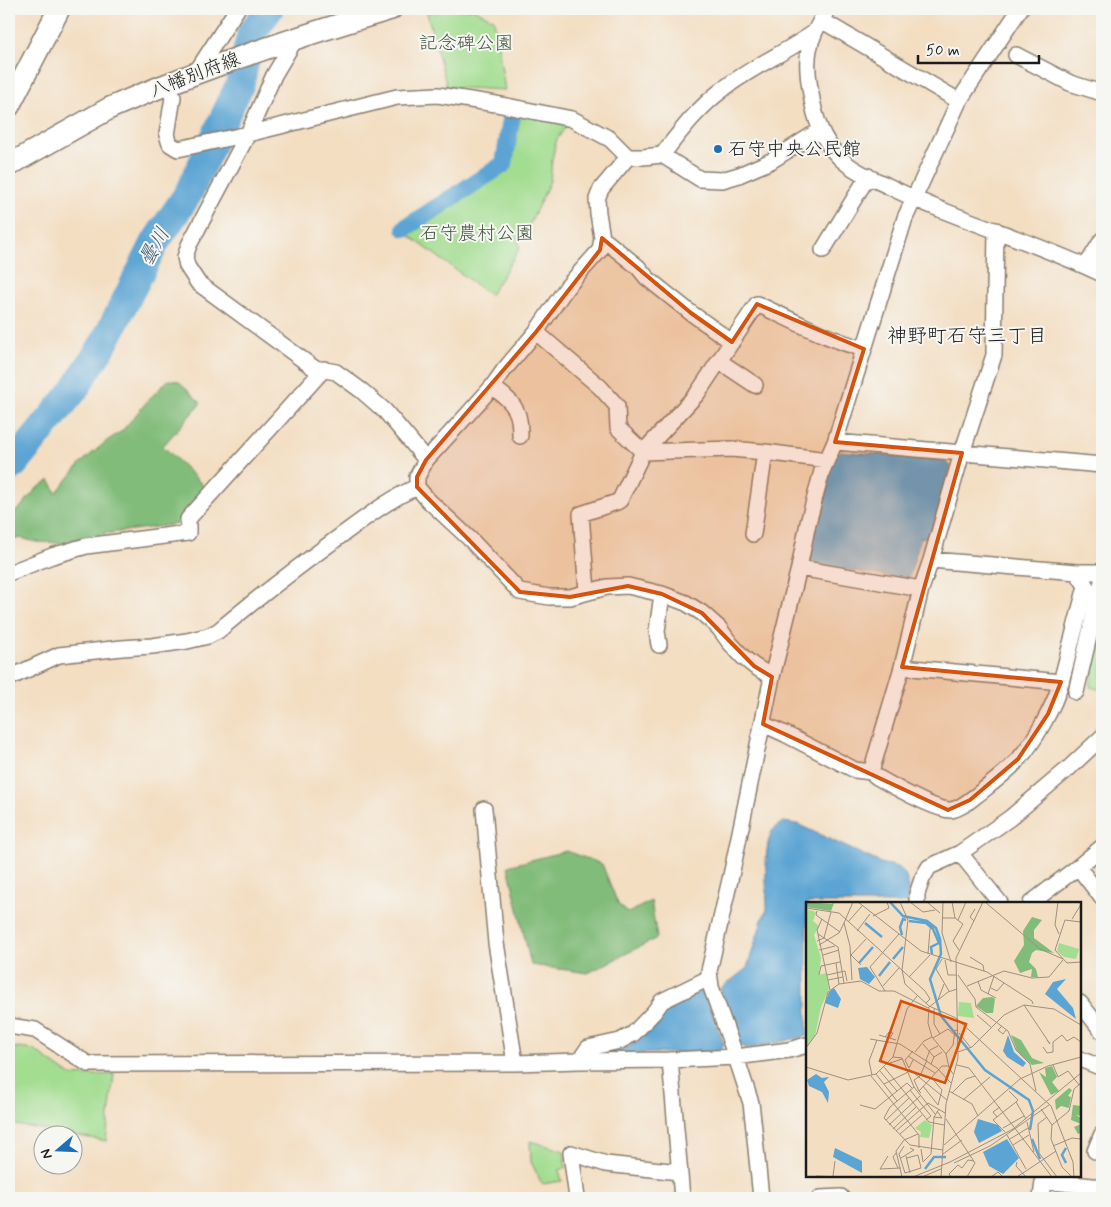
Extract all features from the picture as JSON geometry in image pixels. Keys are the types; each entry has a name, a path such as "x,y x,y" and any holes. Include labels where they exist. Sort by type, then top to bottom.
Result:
{"main road":[{"path":"9,106 59,9"},
{"name":"八幡別府線","path":"9,164 110,108 195,74 296,38 391,9"}],"street":[{"path":"195,74 237,9"},
{"path":"761,1198 751,1102 711,987 709,971 732,871 772,677 822,471 835,442 906,218 960,101 1020,9"},
{"path":"821,20 960,101"},
{"path":"821,20 809,49 807,71 813,107 820,130 832,150 842,160 914,200 996,230 1102,274"},
{"path":"662,155 702,106 722,89 760,64 804,40 821,20"},
{"path":"296,38 274,75 248,134 189,245 185,257 187,266 198,283 314,368 336,372 362,391 379,406 426,460"},
{"path":"1016,55 1070,83 1102,93"},
{"path":"167,85 173,97 167,135 170,144 178,149 248,134 397,97 438,96 496,104 572,119 610,139 628,157 662,155 700,179 722,180 740,175 771,161 820,130"},
{"path":"628,157 601,189 597,199 602,238 600,250 567,287 536,332 492,387 426,460 417,477 417,487 520,592 561,598 607,587 628,586 662,594 686,603 702,613 719,628 743,657 772,677"},
{"path":"823,250 868,176"},
{"path":"871,772 902,667 922,589 994,355 996,230"},
{"path":"602,238 691,314 732,342"},
{"path":"1086,266 1102,240"},
{"path":"587,592 582,514 620,500 643,452 697,394 757,304 833,338 864,349"},
{"path":"536,332 600,387 617,406 618,428 643,452 731,449 827,460"},
{"path":"718,362 755,384"},
{"path":"9,572 86,546 188,533 188,519 324,369"},
{"path":"492,387 509,400 515,408 520,420 520,436"},
{"path":"835,442 1102,465"},
{"path":"753,534 765,452"},
{"path":"9,678 60,654 152,646 208,636 218,631 294,569 404,492 417,487"},
{"path":"931,560 1077,572 1102,572"},
{"path":"799,568 922,589"},
{"path":"763,724 854,770 871,772 923,801 948,810 954,810 970,800 1018,760 1048,714 1058,694 1086,586 1077,572"},
{"path":"1076,692 1102,581"},
{"path":"659,645 657,630 662,594"},
{"path":"902,667 1061,682"},
{"path":"918,902 917,894 922,879 929,867 960,853 1010,818 1102,737"},
{"path":"484,809 496,943 515,1063"},
{"path":"1032,902 1102,846"},
{"path":"960,853 999,902"},
{"path":"1078,867 1102,898"},
{"path":"579,1061 588,1048 620,1041 633,1034 662,1001 709,978"},
{"path":"1081,1004 1102,1031"},
{"path":"9,1026 35,1030 88,1064 515,1063 670,1060 736,1058 789,1050 806,1045"},
{"path":"670,1060 682,1198"},
{"path":"1095,1151 1102,1134"},
{"path":"576,1198 571,1153 606,1164 679,1172"},
{"path":"1041,1198 1042,1178 1102,1187"},
{"path":"820,1198 841,1197"}],"highlighted area":[{"path":"602,238 691,313 732,342 757,304 864,349 835,442 962,453 902,667 1061,682 1048,714 1018,759 970,800 948,810 763,724 772,677 754,666 702,613 662,594 628,586 570,597 520,592 417,487 417,477 426,460 536,332 600,250"}],"green space":[{"name":"記念碑公園","path":"439,9 473,9 494,19 505,90 447,87 427,13"},
{"name":"石守農村公園","path":"516,113 568,123 556,141 550,181 526,232 517,238 520,248 490,295 407,234 462,193 506,166"},
{"path":"168,380 178,381 201,403 163,446 207,489 178,524 88,536 60,543 36,542 20,538 9,541 9,517 19,509 36,489 50,480 56,493 82,462 122,431"},
{"path":"1102,630 1102,690 1090,687"},
{"path":"566,851 602,864 618,904 628,913 651,901 657,938 588,973 531,965 508,866"},
{"path":"9,1047 34,1050 71,1076 114,1074 106,1141 82,1137 82,1124 32,1124 32,1128 9,1124"},
{"path":"530,1141 564,1151 566,1168 559,1170 562,1181 542,1184 531,1162"}],"water":[{"path":"841,451 944,460 951,466 930,539 921,537 908,580 811,564 807,557 833,457"},
{"path":"783,822 797,824 883,864 898,868 906,876 908,902 806,902 806,1036 748,1049 740,1045 720,989 747,968 767,910 766,863 768,844 772,831"},
{"path":"704,990 724,1045 719,1052 606,1054 628,1047 638,1041 652,1028 671,1003"}],"waterway":[{"name":"曇川","path":"9,468 74,390 104,343 156,241 188,194 240,84 251,34 269,9"},
{"path":"405,228 504,164 512,113"}],"place":[{"name":"石守中央公民館","path":"718,149"}],"district":[{"name":"神野町石守三丁目","path":"967,336"}]}
